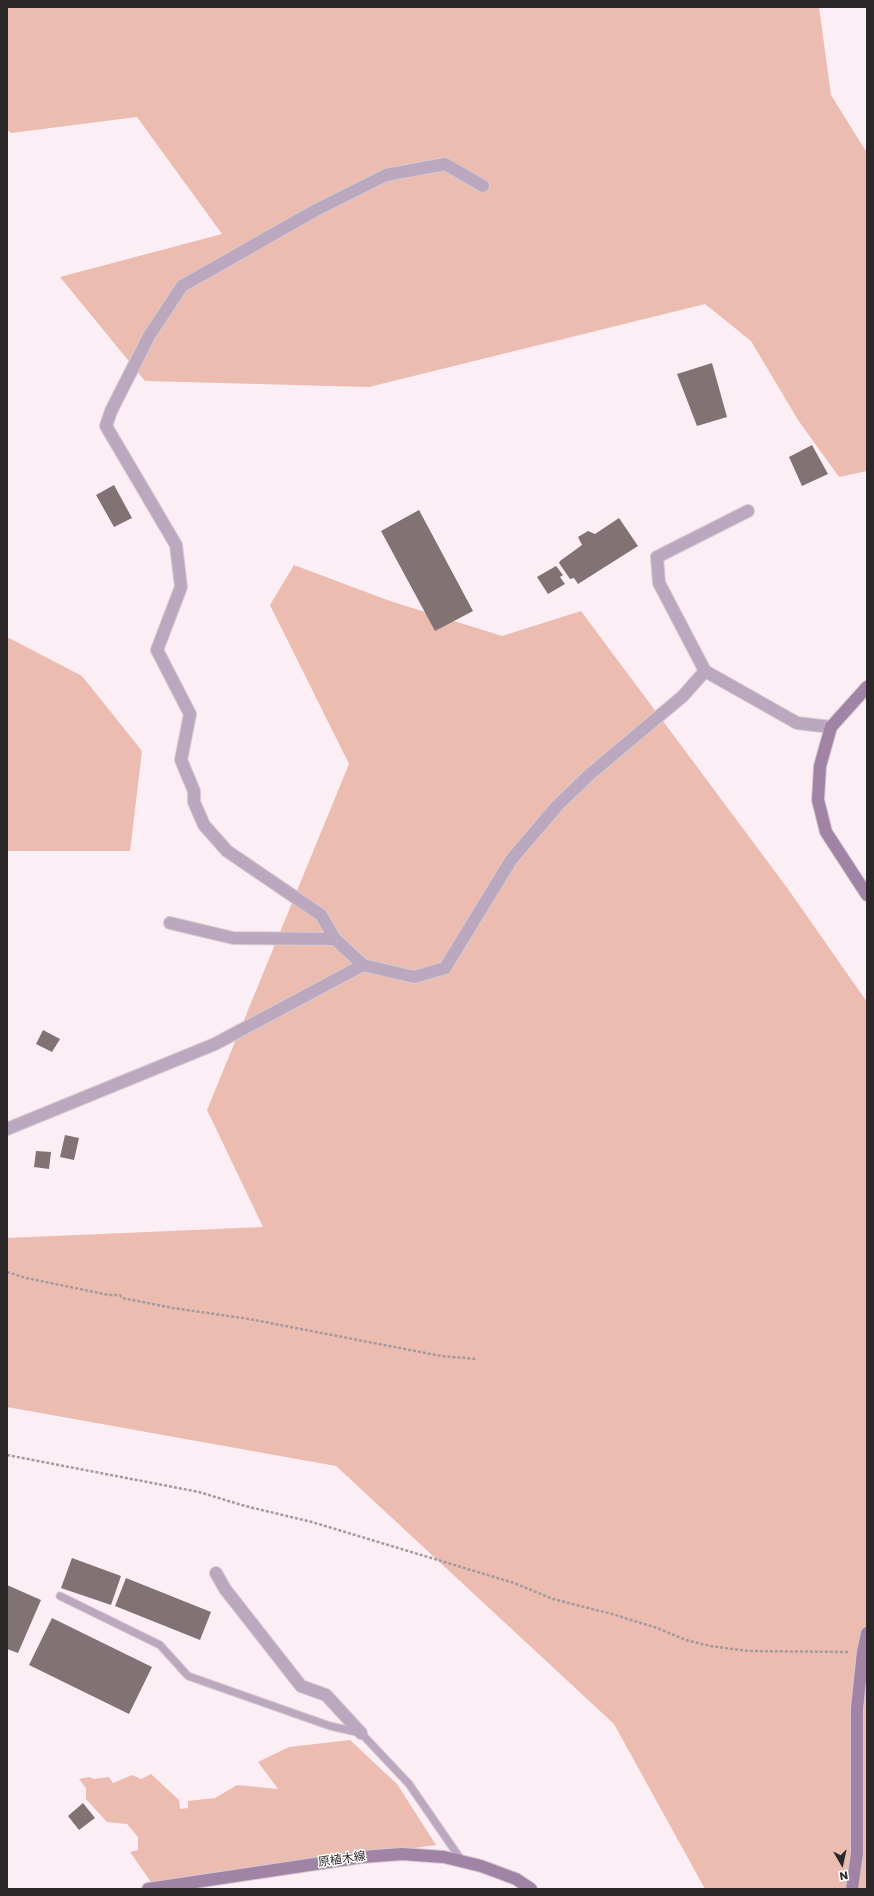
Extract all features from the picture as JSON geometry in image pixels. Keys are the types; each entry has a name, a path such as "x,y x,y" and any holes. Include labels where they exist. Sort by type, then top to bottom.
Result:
{"main road":[{"path":"867,687 831,727 820,766 818,800 826,832 867,895"},
{"path":"852,1889 857,1853 857,1708 863,1652 867,1633"},
{"name":"原植木線","path":"148,1889 346,1860 402,1854 444,1857 481,1866 516,1879 531,1889"}],"street":[{"path":"483,186 445,164 386,175 316,210 182,286 149,336 111,411 106,426 176,545 181,587 158,650 190,714 181,760 194,790 194,802 204,825 227,851 321,916 335,939 363,965 414,978 445,968 511,860 556,806 589,775 683,696 705,671"},
{"path":"748,511 657,557 659,583 705,671 797,723 831,727"},
{"path":"170,924 233,938 335,939"},
{"path":"7,1129 215,1044 363,965"},
{"path":"216,1573 225,1589 300,1686 326,1695 361,1733"}],"lane":[{"path":"60,1596 160,1645 188,1676 330,1726 361,1733 409,1784 462,1861"}],"path":[{"path":"7,1272 26,1278 109,1295 120,1295 122,1298 173,1308 249,1319 441,1356 476,1359"},
{"path":"7,1455 199,1492 245,1506 312,1522 514,1583 553,1599 612,1614 657,1628 686,1640 710,1646 748,1651 863,1652"}],"shaded area":[{"path":"7,7 819,7 831,95 867,153 867,471 839,477 798,420 751,341 705,304 369,387 145,381 60,277 222,234 137,117 11,133 7,130"},
{"path":"294,565 390,601 502,636 581,611 788,889 867,1002 867,1889 705,1889 614,1724 336,1466 7,1407 7,1238 263,1227 207,1110 349,764 270,605"},
{"path":"7,637 82,676 142,751 130,851 7,851"},
{"path":"350,1740 397,1784 436,1845 153,1885 130,1852 138,1850 138,1837 127,1824 107,1822 86,1799 86,1788 79,1779 89,1777 94,1779 109,1777 113,1783 132,1775 141,1779 151,1774 179,1800 180,1809 188,1808 188,1801 215,1798 237,1785 278,1789 258,1762 289,1747"}],"building":[{"path":"712,363 727,417 697,426 677,374"},
{"path":"812,445 828,474 802,486 789,457"},
{"path":"114,485 132,518 114,527 96,495"},
{"path":"419,510 473,611 435,631 381,531"},
{"path":"619,518 638,546 578,584 574,578 570,579 559,563 582,545 578,537 588,531 595,534"},
{"path":"556,566 563,575 560,577 565,584 548,594 537,577"},
{"path":"43,1030 60,1039 52,1052 36,1044"},
{"path":"65,1135 79,1138 74,1160 60,1157"},
{"path":"36,1151 51,1152 49,1169 34,1167"},
{"path":"72,1558 121,1576 111,1605 61,1588"},
{"path":"126,1578 211,1612 200,1640 115,1606"},
{"path":"7,1585 41,1600 18,1653 7,1649"},
{"path":"52,1618 152,1667 129,1714 29,1665"},
{"path":"83,1803 95,1818 79,1830 68,1816"}]}
